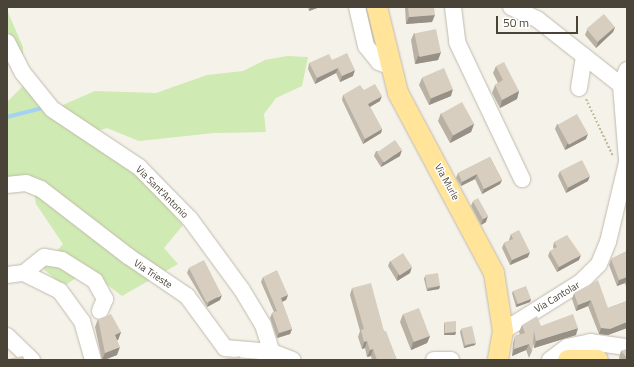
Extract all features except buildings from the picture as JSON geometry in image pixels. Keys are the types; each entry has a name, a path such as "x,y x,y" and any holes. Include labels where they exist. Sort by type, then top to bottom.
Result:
{"main road":[{"name":"Via Murle","path":"377,7 389,66 398,93 494,273 503,331 498,360"},
{"path":"568,360 598,360"}],"street":[{"path":"357,7 366,46 379,62 389,66"},
{"path":"454,7 457,42 522,179"},
{"path":"511,7 537,19 624,86"},
{"name":"Via Sant'Antonio","path":"7,42 23,73 52,109 139,166 190,219 242,290 263,325 272,352"},
{"path":"579,88 584,56"},
{"name":"Via Cantolar","path":"503,331 581,282 599,264 608,242 626,165 624,86 627,70"},
{"name":"Via Trieste","path":"7,184 26,184 41,189 128,256 187,296 225,348 272,352 293,360"},
{"path":"7,275 24,273 44,257 62,260 95,281 105,299 100,311"},
{"path":"24,273 60,291 82,321 94,360"},
{"path":"7,336 32,360"},
{"path":"550,360 567,347 590,342 627,347"},
{"path":"434,360 451,360"}],"path":[{"path":"579,88 626,165"}],"green space":[{"path":"7,10 23,47 23,60 7,30"},
{"path":"287,56 308,57 302,86 276,98 264,114 266,132 214,133 139,141 107,128 93,132 56,108 95,91 156,93 207,75 243,71 265,60"},
{"path":"26,83 135,172 183,225 164,248 178,264 122,296 88,270 64,286 42,268 63,244 36,204 32,183 7,181 7,102"}],"waterway":[{"path":"7,117 44,108"}]}
